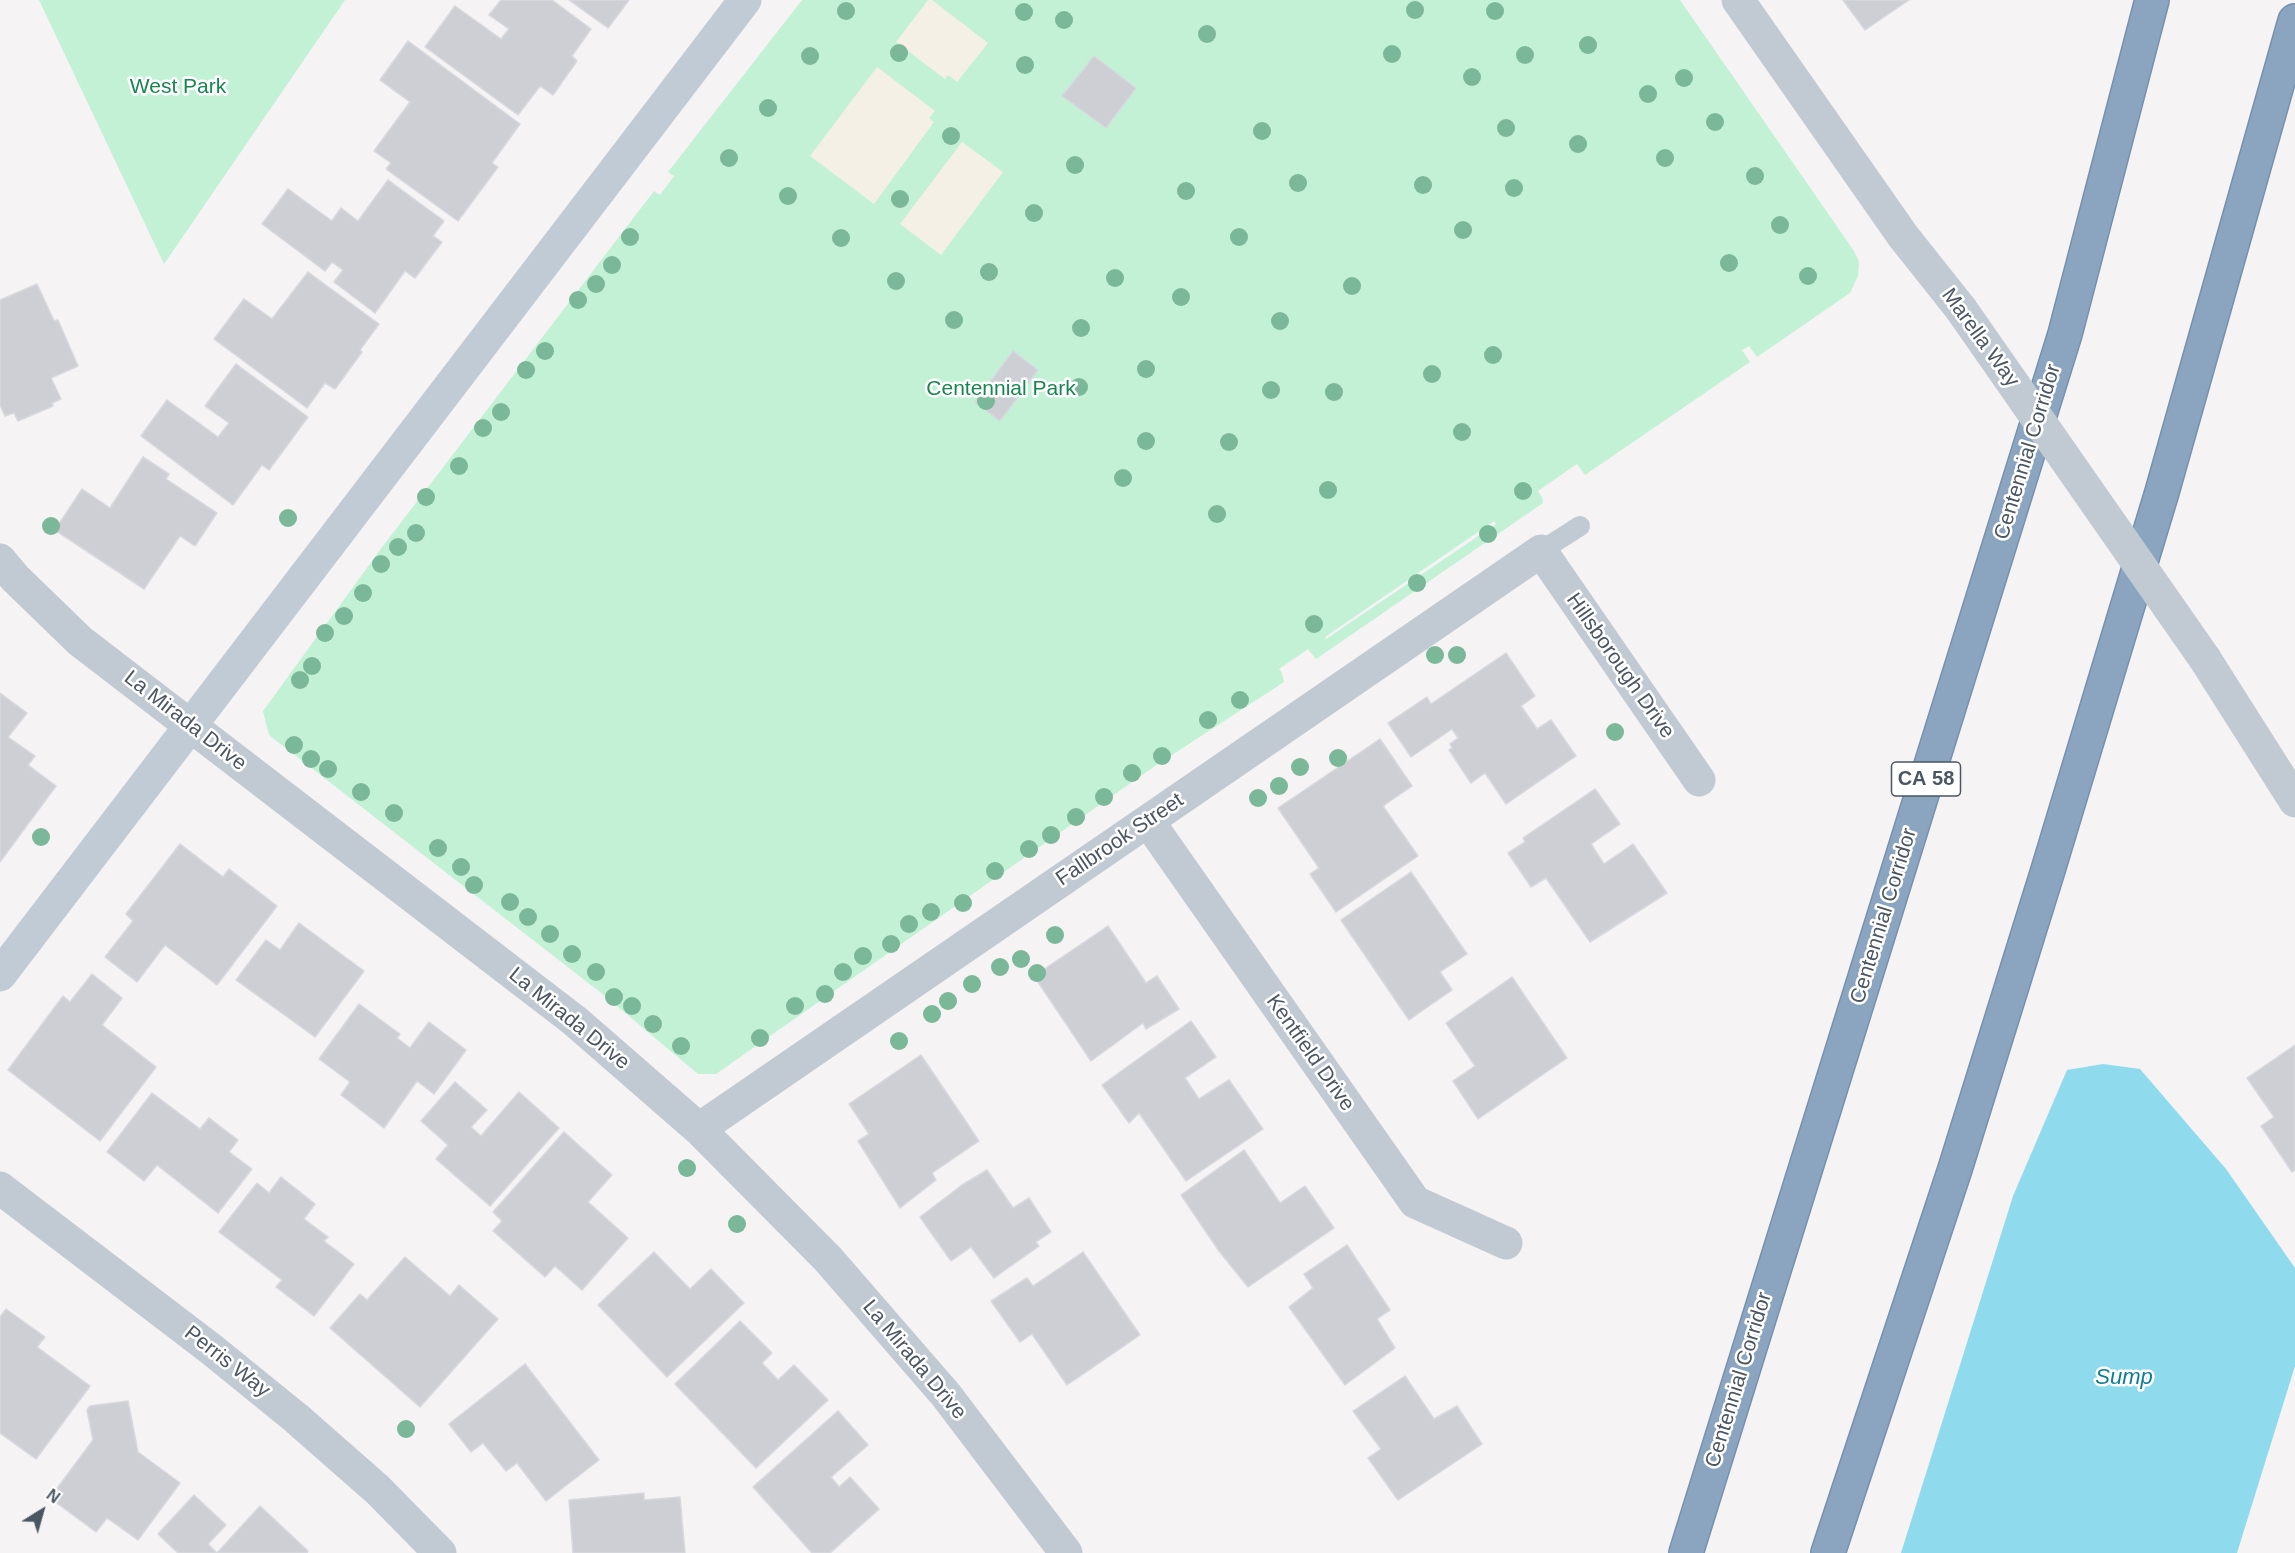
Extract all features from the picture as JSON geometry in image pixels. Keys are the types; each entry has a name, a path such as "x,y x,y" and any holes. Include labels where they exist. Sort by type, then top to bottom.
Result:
{"highway":[{"name":"Centennial Corridor","path":"1686,1553 2065,334 2152,0"},
{"path":"1828,1553 1958,1158 2048,870 2162,492 2295,21"}],"street":[{"path":"0,975 745,0"},
{"name":"Marella Way","path":"1738,0 1903,236 1961,309 2205,659 2295,801"},
{"name":"Hillsborough Drive","path":"1541,551 1699,780"},
{"name":"Fallbrook Street","path":"699,1130 1541,551"},
{"name":"La Mirada Drive","path":"0,560 15,578 80,641 575,1021 699,1130 828,1259 939,1387 1066,1553"},
{"name":"Kentfield Drive","path":"1148,821 1415,1202 1506,1243"},
{"name":"Perris Way","path":"0,1188 212,1349 296,1418 378,1490 440,1553"}],"lane":[{"path":"1541,551 1580,526"}],"green space":[{"name":"West Park","path":"39,0 345,0 164,264"},
{"name":"Centennial Park","path":"802,0 1680,0 1854,251 1859,262 1858,276 1850,293 1757,357 1749,346 1742,350 1750,362 1585,475 1577,464 1538,491 1543,503 1316,659 1308,649 1279,669 1284,682 1155,766 716,1074 698,1074 605,996 269,735 263,711 380,550 654,191 660,195 674,176 668,172","holes":["1494,521 1496,524 1326,639 1325,637"]}],"sand":[{"path":"928,0 932,0 988,43 957,82 948,75 945,79 896,42"},
{"path":"877,67 935,111 929,118 934,122 874,204 810,156"},
{"path":"962,142 1003,172 941,255 900,224"}],"water":[{"name":"Sump","path":"2103,1064 2140,1069 2226,1169 2295,1268 2295,1366 2237,1553 1901,1553 2013,1196 2067,1070"}],"building":[{"path":"501,0 552,0 591,29 572,56 577,61 553,95 540,86 518,115 425,47 455,6 501,39 509,29 489,15"},
{"path":"569,0 629,0 608,28"},
{"path":"1843,0 1909,0 1865,30"},
{"path":"408,41 520,124 492,163 498,167 458,221 386,169 391,163 374,151 410,102 380,80"},
{"path":"1094,56 1136,88 1106,128 1062,96"},
{"path":"388,180 444,221 433,236 442,242 415,278 405,271 375,313 334,282 343,270 332,262 325,271 262,224 288,189 332,221 341,208 358,221"},
{"path":"308,272 379,324 335,389 325,383 307,408 214,339 244,299 272,319"},
{"path":"37,284 54,321 58,320 78,366 51,378 61,399 52,403 53,406 18,421 14,413 5,416 0,405 0,300"},
{"path":"1013,351 1038,370 1000,421 975,402"},
{"path":"236,364 308,417 269,470 262,465 233,505 141,436 167,400 218,437 229,423 205,406"},
{"path":"143,457 169,474 166,479 217,513 195,546 180,536 144,589 55,530 82,489 110,508"},
{"path":"1506,653 1535,696 1521,706 1537,729 1551,720 1576,756 1506,804 1485,773 1471,783 1449,750 1452,748 1450,744 1458,738 1452,729 1411,757 1388,723 1427,697 1431,704"},
{"path":"0,693 27,713 8,737 35,756 28,765 56,786 0,862"},
{"path":"1380,739 1412,786 1383,806 1418,856 1336,912 1310,874 1319,868 1278,808"},
{"path":"1595,789 1620,824 1591,844 1604,864 1633,844 1667,893 1590,942 1546,878 1531,887 1508,853 1525,842 1523,838"},
{"path":"180,844 223,877 229,869 277,906 217,985 165,945 137,982 105,957 133,921 126,914"},
{"path":"1411,872 1467,954 1440,972 1452,990 1409,1020 1341,920"},
{"path":"299,923 364,971 315,1037 236,980 266,940 280,950"},
{"path":"1108,926 1146,983 1157,976 1179,1009 1146,1029 1143,1023 1091,1061 1034,976"},
{"path":"92,974 122,998 102,1025 156,1067 100,1141 8,1070 63,996 70,1002"},
{"path":"1512,977 1567,1058 1478,1119 1453,1081 1475,1066 1446,1023"},
{"path":"359,1004 400,1034 397,1038 410,1048 429,1022 466,1050 434,1094 417,1081 384,1128 341,1095 350,1082 319,1059"},
{"path":"1191,1021 1216,1057 1185,1078 1199,1099 1229,1080 1263,1129 1186,1181 1139,1113 1129,1123 1102,1085"},
{"path":"2295,1045 2295,1170 2292,1172 2261,1126 2274,1117 2247,1078"},
{"path":"921,1055 979,1141 932,1173 936,1180 900,1208 858,1141 869,1134 849,1104"},
{"path":"455,1082 487,1110 471,1127 481,1136 519,1092 559,1128 490,1206 436,1159 448,1145 421,1121"},
{"path":"152,1093 200,1129 209,1118 238,1140 229,1152 252,1169 218,1213 157,1165 144,1181 107,1152"},
{"path":"564,1132 612,1175 588,1202 628,1238 582,1290 555,1266 545,1277 493,1231 502,1221 493,1212"},
{"path":"1244,1150 1280,1203 1305,1186 1334,1228 1248,1287 1219,1251 1181,1195"},
{"path":"987,1170 1013,1208 1029,1198 1051,1232 1036,1242 1039,1246 994,1278 971,1247 951,1261 920,1217 962,1185"},
{"path":"281,1177 315,1204 304,1219 328,1237 324,1241 354,1264 314,1316 276,1287 282,1280 219,1232 257,1183 269,1193"},
{"path":"1347,1245 1390,1310 1377,1319 1395,1348 1345,1385 1289,1307 1313,1288 1304,1274"},
{"path":"654,1252 690,1289 711,1269 744,1303 667,1377 598,1305"},
{"path":"1083,1252 1140,1335 1067,1385 1032,1334 1020,1342 991,1301 1027,1278 1033,1286"},
{"path":"405,1257 450,1296 459,1285 498,1319 420,1407 330,1328 360,1294 367,1300"},
{"path":"6,1309 45,1337 37,1347 90,1386 36,1459 0,1433 0,1317"},
{"path":"740,1321 772,1353 762,1363 778,1380 794,1365 828,1400 756,1468 675,1384"},
{"path":"525,1364 599,1460 546,1501 517,1463 506,1471 483,1443 471,1452 449,1424"},
{"path":"1405,1376 1434,1419 1457,1406 1482,1444 1398,1500 1368,1458 1381,1449 1353,1411"},
{"path":"128,1401 138,1452 180,1483 138,1540 107,1518 96,1532 50,1498 93,1440 87,1410 90,1406"},
{"path":"838,1411 868,1445 831,1477 839,1487 850,1477 879,1509 830,1553 812,1553 753,1487"},
{"path":"644,1493 644,1500 680,1497 685,1553 573,1553 569,1500"},
{"path":"194,1495 226,1525 208,1544 217,1553 178,1553 158,1534"},
{"path":"260,1506 308,1551 307,1553 217,1553"}]}
